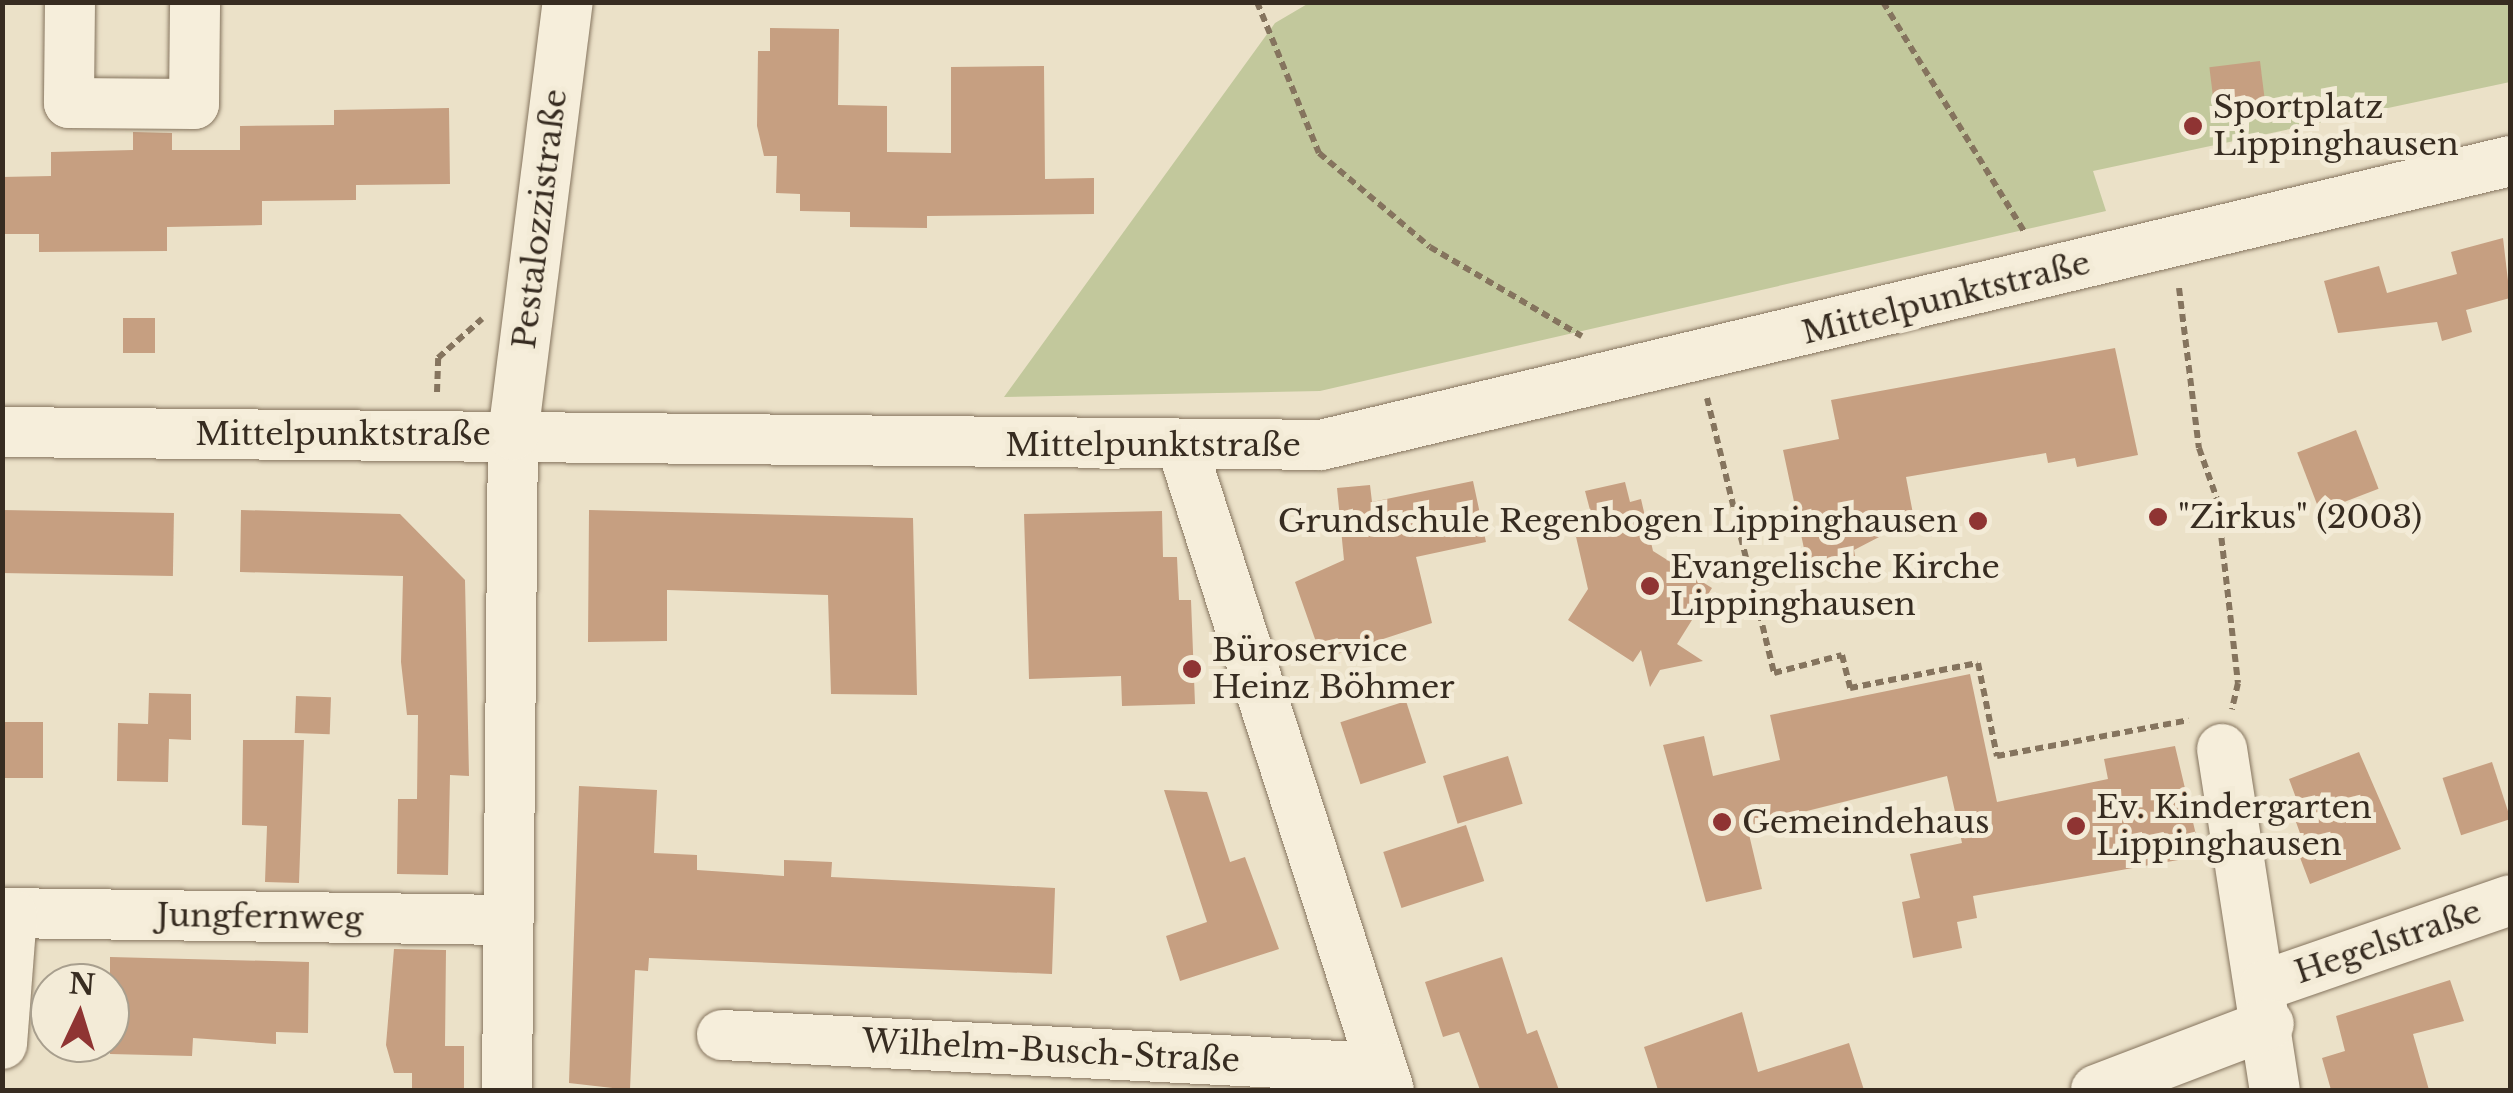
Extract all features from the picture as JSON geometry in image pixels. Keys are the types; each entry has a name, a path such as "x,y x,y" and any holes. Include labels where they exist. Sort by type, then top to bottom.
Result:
{"street":[{"path":"70,2 70,103 194,104 194,2"},
{"name":"Pestalozzistraße","path":"513,435 568,2"},
{"name":"Mittelpunktstraße","path":"2,432 513,435 1183,450 1321,445 1697,358 2510,160"},
{"path":"506,1090 513,435"},
{"name":"Wilhelm-Busch-Straße","path":"722,1035 1385,1079 1183,450"},
{"path":"2227,730 2267,1005 2275,1090"},
{"name":"Hegelstraße","path":"2267,1005 2510,900"},
{"name":"Jungfernweg","path":"2,1044 7,913 508,920"},
{"path":"2096,1090 2267,1005"}],"path":[{"path":"1257,2 1318,154 1430,248 1580,327 1596,381"},
{"path":"1883,2 2045,273"},
{"path":"1697,358 1774,674 1842,655 1850,688 1978,663 1997,756 2227,730 2238,683 2217,499 2199,448 2173,243"},
{"path":"436,435 438,358 484,318 486,298"}],"green space":[{"path":"1309,3 2510,3 2510,82 2093,171 2106,211 1320,391 1004,397 1275,23"}],"building":[{"path":"770,28 839,29 838,105 887,106 887,152 951,153 951,67 1044,66 1045,179 1094,178 1094,214 927,216 927,228 850,227 850,212 800,211 800,194 776,193 777,156 764,156 757,126 758,51 770,51"},
{"path":"2260,61 2265,102 2214,108 2209,67"},
{"path":"449,108 450,184 356,185 356,200 262,201 262,225 167,227 167,251 39,252 39,234 2,234 2,177 51,176 51,152 133,150 133,132 172,133 172,150 240,150 240,126 334,125 334,110"},
{"path":"2503,238 2510,298 2466,310 2472,332 2442,341 2437,322 2338,333 2324,281 2379,266 2387,293 2457,274 2451,252"},
{"path":"123,318 155,318 155,353 123,353"},
{"path":"2115,348 2138,455 2077,467 2075,458 2048,463 2046,453 1906,477 1914,519 1854,550 1856,561 1821,580 1809,572 1783,450 1839,439 1831,400"},
{"path":"2356,430 2379,489 2320,511 2297,453"},
{"path":"1473,481 1486,542 1416,557 1432,623 1322,659 1295,582 1344,560 1337,488 1370,485 1372,502"},
{"name":"Evangelische Kirche Lippinghausen","path":"1625,482 1630,502 1641,499 1653,551 1712,588 1677,644 1703,661 1660,670 1650,687 1641,650 1633,662 1568,620 1588,589 1571,515 1590,510 1585,491"},
{"path":"2,510 174,513 173,576 2,573"},
{"path":"241,510 400,514 465,580 469,776 450,775 448,875 397,874 398,799 417,799 418,715 407,715 401,662 403,576 240,572"},
{"path":"589,510 913,518 917,695 831,694 828,595 667,590 667,641 588,642"},
{"path":"1162,511 1163,557 1177,557 1179,600 1191,600 1195,704 1122,706 1121,676 1029,679 1024,514"},
{"name":"Ev. Kindergarten Lippinghausen","path":"1970,674 1997,802 2108,779 2104,759 2175,746 2201,856 1973,896 1977,918 1957,922 1962,948 1913,958 1902,902 1920,898 1910,854 1962,843 1947,776 1747,826 1762,889 1706,902 1663,745 1704,736 1713,776 1780,760 1770,715"},
{"path":"149,693 191,694 191,740 169,739 168,782 117,781 118,723 148,724"},
{"path":"296,696 331,697 330,734 295,733"},
{"path":"1406,701 1426,763 1360,784 1340,722"},
{"path":"2,722 43,722 43,778 2,778"},
{"path":"243,740 304,740 299,883 265,882 267,826 242,825"},
{"path":"2359,752 2401,849 2310,884 2293,839 2301,836 2291,808 2299,806 2289,779"},
{"path":"1508,756 1523,804 1458,824 1443,776"},
{"path":"2492,762 2510,819 2461,835 2443,778"},
{"path":"579,786 657,790 654,853 697,855 697,870 784,876 784,860 832,862 831,877 1055,888 1052,974 649,958 648,971 635,970 630,1090 569,1083"},
{"path":"1164,790 1207,792 1230,862 1245,857 1279,949 1180,981 1166,936 1207,922"},
{"path":"1466,825 1484,881 1401,908 1383,852"},
{"path":"394,949 446,950 445,1046 464,1046 464,1090 412,1090 412,1073 394,1073 386,1045"},
{"path":"110,957 309,962 308,1033 276,1032 276,1044 193,1038 192,1056 130,1054 130,963 110,963"},
{"path":"1502,957 1527,1034 1537,1030 1559,1090 1480,1090 1459,1032 1443,1037 1425,982"},
{"path":"2450,980 2464,1021 2413,1034 2429,1090 2331,1090 2322,1058 2345,1051 2336,1016"},
{"path":"1742,1012 1758,1072 1849,1043 1864,1090 1658,1090 1644,1047"}],"place":[{"name":"Sportplatz Lippinghausen","path":"2193,126"},
{"name":"\"Zirkus\" (2003)","path":"2158,517"},
{"name":"Grundschule Regenbogen Lippinghausen","path":"1978,521"},
{"name":"Evangelische Kirche Lippinghausen","path":"1650,586"},
{"name":"Büroservice Heinz Böhmer","path":"1192,669"},
{"name":"Gemeindehaus","path":"1722,822"},
{"name":"Ev. Kindergarten Lippinghausen","path":"2076,826"}]}
